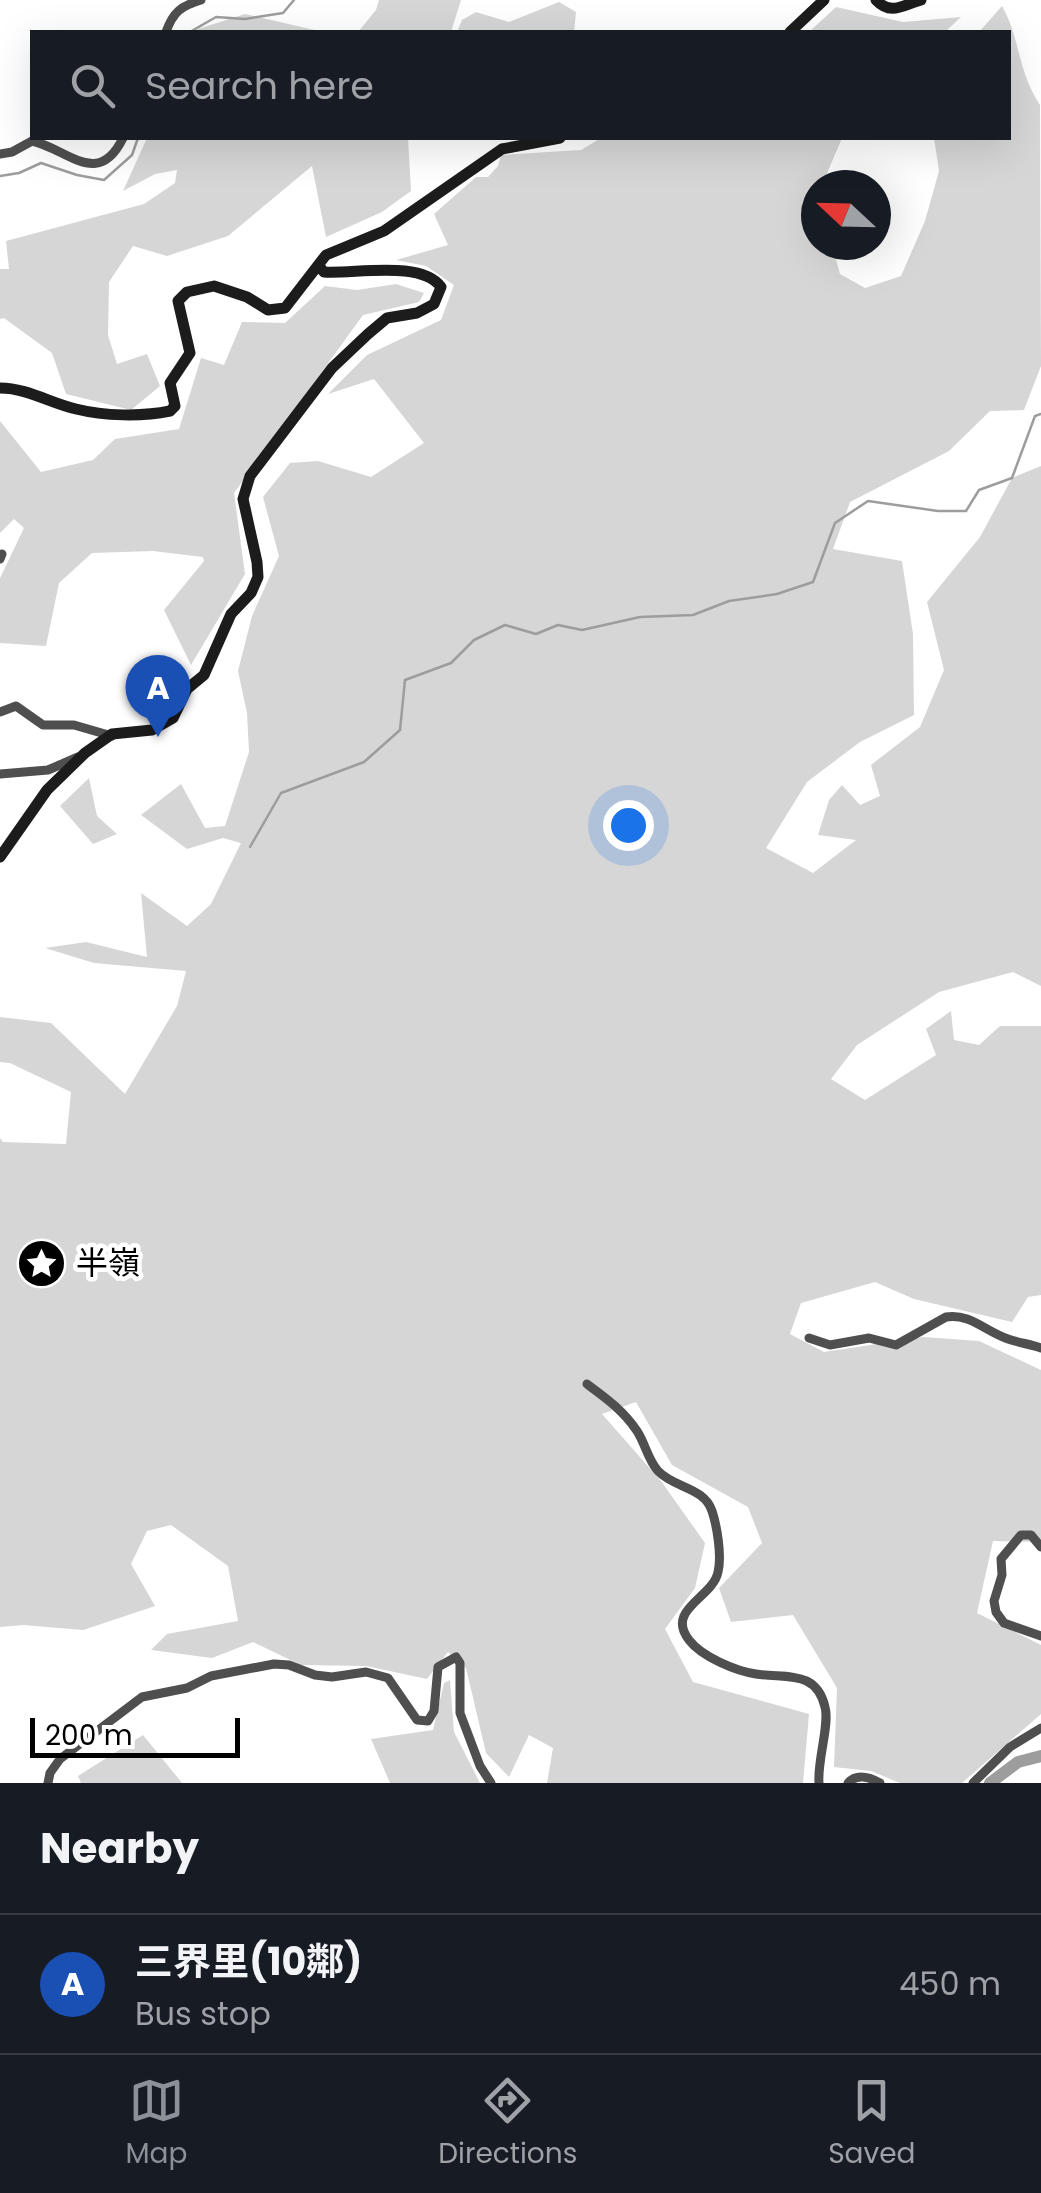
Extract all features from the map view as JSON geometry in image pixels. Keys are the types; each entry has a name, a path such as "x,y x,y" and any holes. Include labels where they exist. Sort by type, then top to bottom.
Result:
{"street":[{"path":"167,30 170,18 182,5 201,0"},
{"path":"792,30 824,0"},
{"path":"876,0 896,10 921,0"},
{"path":"0,154 32,141 48,144 84,165 98,163 121,140"},
{"path":"0,388 16,388 78,410 135,414 170,411 175,406 170,382 190,353 178,302 187,292 214,286 238,292 268,310 285,308 326,255 384,232 502,148 548,140"},
{"path":"0,857 46,790 85,754 112,736 127,730 152,730 173,718 187,689 204,676 231,614 251,594 258,578 243,499 250,476 332,368 387,318 418,312 434,304 441,287 421,272 324,272 319,266"},
{"path":"0,712 16,706 43,725 74,726 112,736"},
{"path":"0,774 48,770 85,754"},
{"path":"810,1338 830,1345 868,1338 896,1345 946,1317 955,1316 972,1320 1010,1340 1041,1348"},
{"path":"587,1384 623,1412 660,1473 694,1491 709,1505 718,1574 709,1591 691,1603 684,1614 684,1632 692,1644 738,1670 795,1676 812,1684 826,1708 819,1783"},
{"path":"1039,1542 1031,1535 1021,1535 1003,1554 994,1600 996,1612 1004,1622 1041,1636"},
{"path":"48,1783 60,1759 142,1697 188,1688 211,1676 274,1664 332,1678 366,1672 388,1678 417,1720 428,1721 434,1710 438,1667 456,1657 460,1662 460,1713 480,1766 491,1783"},
{"path":"973,1783 1010,1747 1041,1728"},
{"path":"848,1783 863,1776 880,1783"}],"shaded area":[{"path":"379,0 461,0 452,30 360,30"},
{"path":"559,2 576,12 574,30 458,30 462,20 476,12 509,22"},
{"path":"1002,6 1013,31 1027,80 1040,105 1041,366 1024,410 990,411 949,451 850,502 833,549 902,561 913,634 914,715 860,742 807,782 766,848 813,873 856,840 818,835 829,800 842,785 860,805 880,796 871,765 920,727 944,670 927,602 980,537 1012,478 1041,466 1041,986 1013,972 939,992 857,1045 831,1079 865,1100 936,1055 926,1029 951,1011 954,1040 979,1045 1000,1026 1041,1026 1041,1295 1028,1297 1012,1322 914,1299 875,1282 801,1303 790,1334 824,1352 923,1337 979,1341 1041,1370 1041,1542 993,1541 977,1613 1041,1645 1041,1714 962,1783 900,1783 871,1771 834,1767 837,1688 793,1615 731,1622 719,1588 762,1543 748,1507 672,1465 636,1402 602,1414 661,1481 705,1543 695,1588 665,1629 693,1682 809,1714 803,1783 547,1783 553,1748 529,1735 509,1777 486,1753 466,1668 448,1652 427,1679 366,1666 301,1665 253,1642 212,1658 151,1650 167,1634 238,1621 228,1566 171,1525 147,1531 131,1564 155,1606 83,1630 0,1627 0,1138 3,1142 66,1144 71,1092 0,1062 0,1017 51,1023 125,1094 177,1006 186,971 94,963 45,948 86,942 147,957 141,893 187,926 211,904 241,843 223,838 187,849 141,815 181,784 205,828 225,826 249,752 247,713 238,671 252,616 279,556 263,497 290,463 318,461 371,477 424,443 374,379 328,394 367,355 441,320 454,285 426,266 396,260 448,245 434,214 476,177 488,177 498,166 501,155 581,150 598,140 841,140 828,170 801,170 801,260 836,260 840,274 865,288 901,276 925,221 939,171 934,140 1011,140 1011,30 981,30"},
{"path":"836,7 903,22 961,17 947,30 811,30"},
{"path":"245,14 314,30 198,30"},
{"path":"146,140 408,140 411,191 382,212 326,237 312,166 228,236 167,256 133,246 109,282 108,335 117,364 147,354 160,386 131,410 66,394 52,353 4,318 0,319 0,269 9,269 6,241 144,204 175,183 177,170 155,174 123,191"},
{"path":"396,284 424,293 419,302 363,315 234,493 245,574 191,665 164,610 204,561 203,557 153,551 92,553 59,583 46,646 0,643 0,578 24,528 14,519 0,533 0,421 41,472 93,460 115,439 179,429 201,358 224,365 242,322 285,323 325,286 357,290"},
{"path":"89,778 97,816 117,834 93,844 60,806"},
{"path":"450,1680 454,1732 480,1783 390,1783 371,1739 433,1730 444,1683"},
{"path":"143,1735 182,1783 81,1783 78,1776"}],"waterway":[{"path":"193,30 216,17 245,19 283,13 294,0"},
{"path":"0,176 41,163 104,180 132,155 137,140"},
{"path":"250,847 281,793 364,762 400,730 405,680 451,663 474,640 505,625 536,634 558,625 582,630 640,617 693,615 729,601 777,594 813,582 835,523 868,501 966,511 979,490 1012,478 1035,416 1041,414"},
{"path":"990,1783 1018,1762 1041,1756"}],"place":[{"name":"三界里(10鄰)","path":"158,737"},
{"name":"半嶺","path":"41,1263"}]}
